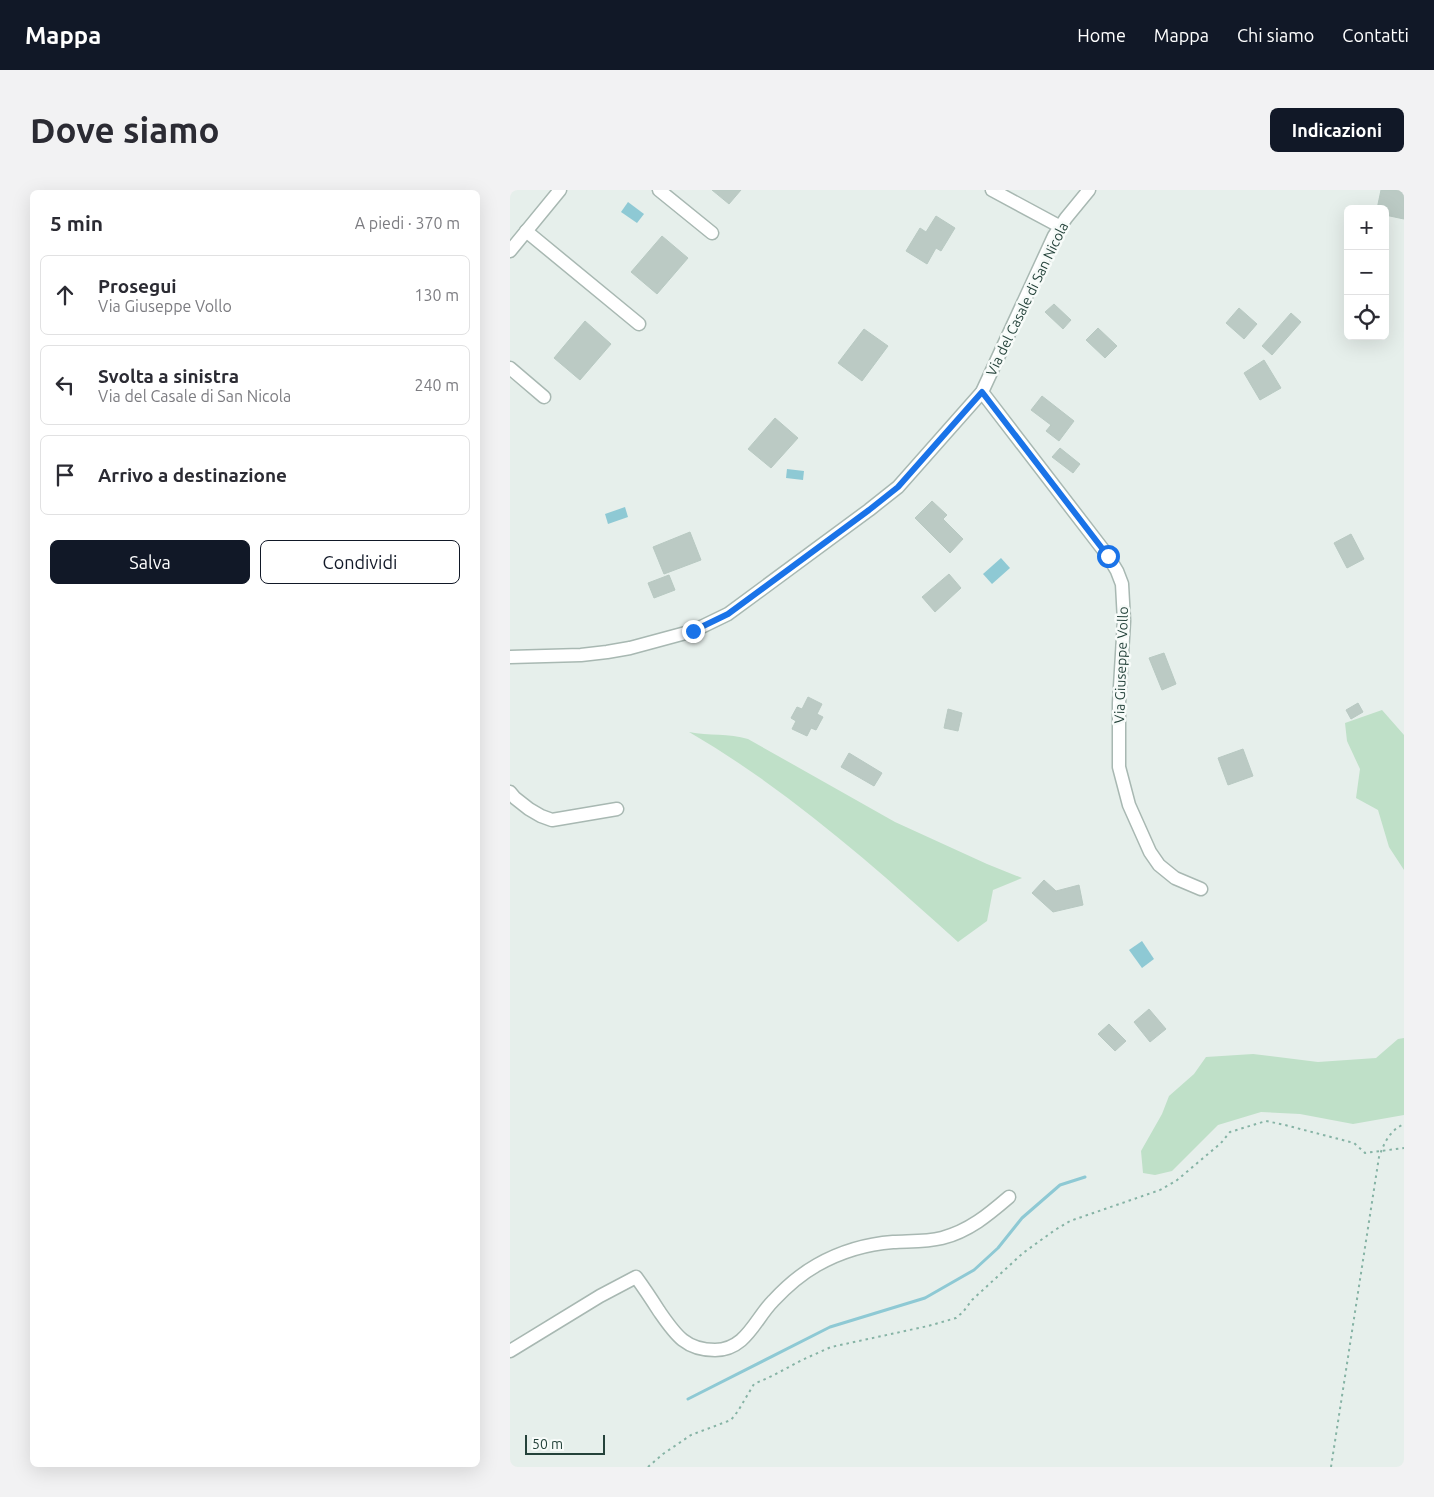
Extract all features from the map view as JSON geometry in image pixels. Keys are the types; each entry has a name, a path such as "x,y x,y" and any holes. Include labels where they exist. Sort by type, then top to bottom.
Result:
{"street":[{"path":"510,251 560,190"},
{"path":"659,190 712,233"},
{"path":"992,190 1059,226"},
{"name":"Via del Casale di San Nicola","path":"510,657 581,655 630,648 693,631 728,614 898,487 982,392 1059,226 1089,190"},
{"path":"526,232 639,324"},
{"path":"510,368 544,397"},
{"name":"Via Giuseppe Vollo","path":"982,392 1108,556 1117,571 1122,584 1124,621 1119,703 1119,767 1129,805 1156,861 1175,878 1202,889"},
{"path":"510,792 529,809 552,820 618,810"},
{"path":"510,1351 600,1296 636,1277 681,1340 702,1349 725,1349 745,1338 773,1300 798,1277 818,1264 844,1252 865,1246 892,1242 932,1240 948,1236 974,1225 1009,1197"}],"path":[{"path":"648,1467 668,1450 691,1435 731,1420 754,1384 802,1360 831,1347 956,1318 972,1300 1023,1253 1055,1230 1070,1221 1160,1190 1176,1181 1221,1143 1230,1132 1266,1121 1354,1143 1365,1152 1404,1148"},
{"path":"1331,1467 1379,1157 1386,1139 1404,1124"}],"green space":[{"path":"1382,710 1404,735 1404,870 1389,847 1378,810 1356,798 1360,769 1347,741 1345,723"},
{"path":"689,732 748,739 895,822 1022,878 993,890 987,921 958,942 862,857 795,803 761,778"},
{"path":"1404,1038 1404,1115 1353,1124 1300,1114 1261,1112 1218,1125 1172,1171 1155,1175 1143,1173 1141,1151 1162,1114 1169,1096 1194,1074 1206,1057 1253,1054 1318,1062 1376,1058 1398,1039"}],"water":[{"path":"628,202 644,214 637,223 621,212"},
{"path":"787,469 804,471 803,480 786,478"},
{"path":"625,507 628,517 608,524 605,514"},
{"path":"1001,558 1010,568 992,584 983,574"},
{"path":"1142,941 1154,959 1142,968 1129,950"}],"building":[{"path":"712,190 741,190 729,204"},
{"path":"1381,190 1404,190 1404,219 1389,216 1389,205 1378,205"},
{"path":"936,216 955,228 941,251 936,248 927,264 906,251 920,228 926,232"},
{"path":"662,236 688,258 657,294 631,272"},
{"path":"1054,304 1071,320 1063,329 1045,312"},
{"path":"1239,308 1257,324 1244,339 1226,323"},
{"path":"1291,313 1301,322 1272,355 1262,346"},
{"path":"585,321 611,344 580,380 554,358"},
{"path":"1098,328 1117,346 1105,358 1086,340"},
{"path":"864,329 888,346 862,381 838,363"},
{"path":"1264,360 1281,388 1260,400 1244,373"},
{"path":"1042,396 1074,421 1059,441 1046,431 1051,425 1031,410"},
{"path":"775,418 798,438 771,468 748,449"},
{"path":"1060,448 1080,464 1073,473 1052,457"},
{"path":"932,501 947,515 943,519 963,539 950,553 915,518"},
{"path":"690,532 701,560 664,574 653,547"},
{"path":"1351,534 1364,559 1347,568 1334,543"},
{"path":"949,574 961,588 935,612 922,597"},
{"path":"669,575 675,590 654,598 648,583"},
{"path":"1164,653 1176,684 1162,690 1149,658"},
{"path":"808,697 822,704 817,714 823,717 816,730 811,728 807,736 792,729 796,721 791,718 797,707 802,709"},
{"path":"1358,703 1363,712 1351,719 1346,710"},
{"path":"948,709 962,713 958,731 944,728"},
{"path":"1243,749 1253,776 1228,785 1218,758"},
{"path":"849,753 882,773 874,786 841,767"},
{"path":"1044,880 1056,891 1079,885 1083,905 1053,912 1032,893"},
{"path":"1149,1009 1166,1029 1150,1042 1134,1022"},
{"path":"1109,1024 1126,1041 1115,1051 1098,1034"}],"waterway":[{"path":"688,1399 830,1327 925,1298 974,1270 998,1248 1022,1218 1060,1185 1085,1177"}],"route":[{"path":"693,631 728,614 898,487 982,392 1108,556"}]}
